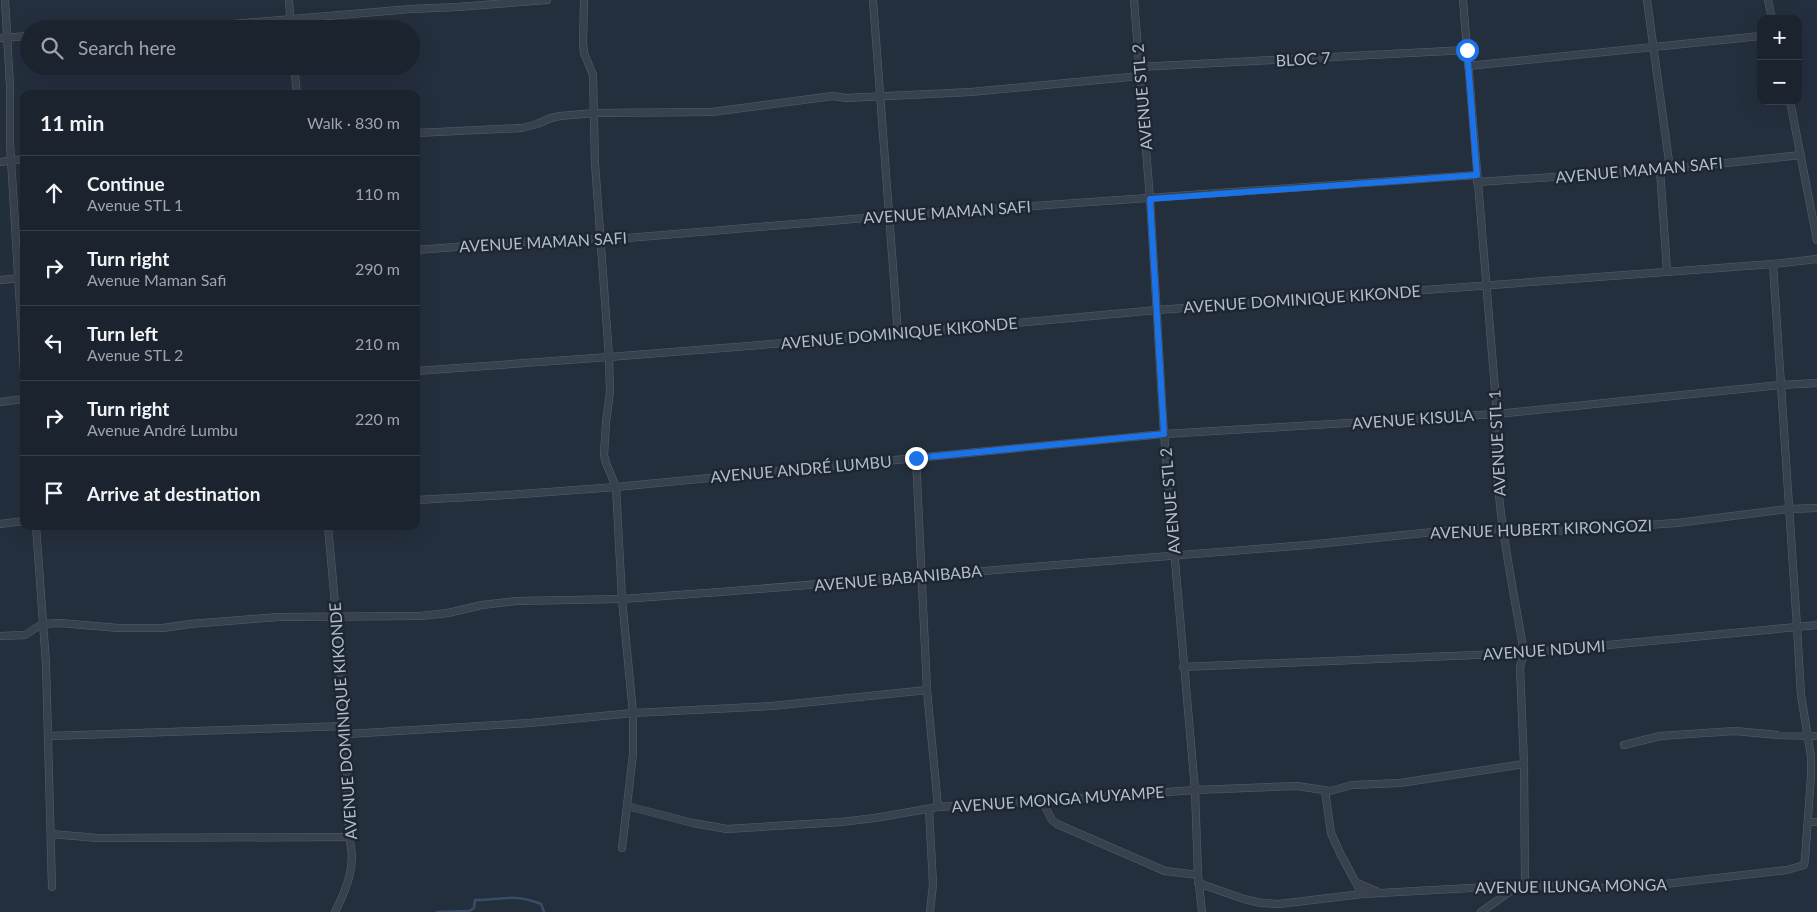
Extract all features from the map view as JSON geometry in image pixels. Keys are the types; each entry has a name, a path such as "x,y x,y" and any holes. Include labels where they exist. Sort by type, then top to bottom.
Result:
{"street":[{"path":"6,0 3,37 20,255"},
{"path":"288,0 291,19"},
{"path":"279,20 547,0"},
{"path":"584,0 583,43 584,54 593,75 594,147 599,239 609,357 610,392 604,455 616,487 622,599 633,713 633,754 622,848"},
{"path":"873,0 882,95 898,334"},
{"name":"AVENUE STL 2","path":"1134,0 1150,199 1164,434 1194,790 1198,879 1202,912"},
{"name":"AVENUE STL 1","path":"1463,0 1497,414 1496,440 1503,529 1524,653 1520,667 1524,764 1525,885"},
{"path":"1647,0 1670,169"},
{"path":"1768,0 1771,15"},
{"path":"3,37 20,36"},
{"path":"1468,66 1757,36"},
{"name":"BLOC 7","path":"1139,67 1467,50"},
{"path":"295,75 297,90"},
{"path":"420,132 522,128 551,118 595,113 712,112 833,96 846,98 971,92 1140,76"},
{"path":"1791,105 1817,240"},
{"name":"AVENUE MAMAN SAFI","path":"420,250 491,244 628,238 889,216 1150,199 1477,178 1660,170 1802,155"},
{"path":"0,162 20,160"},
{"path":"1660,170 1667,271"},
{"name":"AVENUE DOMINIQUE KIKONDE","path":"420,371 898,334 1157,310 1773,264 1817,259"},
{"path":"1773,264 1796,627 1801,696 1807,734"},
{"path":"0,280 20,278"},
{"name":"AVENUE KISULA","path":"1164,434 1497,414 1780,385 1817,383"},
{"path":"0,402 20,400"},
{"name":"AVENUE ANDRÉ LUMBU","path":"420,500 616,487 1164,434"},
{"name":"AVENUE MONGA MUYAMPE","path":"916,458 927,690 938,807 1042,802 1194,790 1297,786 1325,791 1352,785 1400,783 1524,764"},
{"name":"AVENUE HUBERT KIRONGOZI","path":"1174,554 1454,530 1503,529 1554,532 1677,523 1788,509 1817,508"},
{"path":"0,524 20,522"},
{"path":"36,530 49,736 52,888"},
{"name":"AVENUE DOMINIQUE KIKONDE","path":"328,530 346,730 349,837 352,868 348,884 335,912"},
{"name":"AVENUE BABANIBABA","path":"42,624 60,623 118,628 163,628 250,619 420,616 516,601 622,599 1174,554"},
{"path":"0,636 25,635 34,631 42,624"},
{"name":"AVENUE NDUMI","path":"1183,667 1524,653 1817,625"},
{"path":"49,736 346,730 530,723 633,713 772,706 927,690"},
{"path":"1624,745 1660,736 1735,731 1817,736"},
{"name":"AVENUE ILUNGA MONGA","path":"1042,802 1052,820 1057,824 1165,871 1198,879 1244,899 1261,903 1279,904 1362,894 1525,885 1606,888 1665,884 1796,868 1804,865 1811,756 1807,734"},
{"path":"1325,791 1331,833 1362,894"},
{"path":"628,806 693,823 728,829 841,822 938,807"},
{"path":"929,809 933,884 930,912"},
{"path":"1808,822 1817,822"},
{"path":"51,834 98,838 349,837"},
{"path":"1357,883 1380,893"},
{"path":"1480,912 1508,893 1525,885"}],"waterway":[{"path":"437,912 469,911 474,908 475,900 508,898 523,899 541,904 544,912"}],"route":[{"path":"916,458 1164,434 1150,199 1477,175 1467,50"}]}
